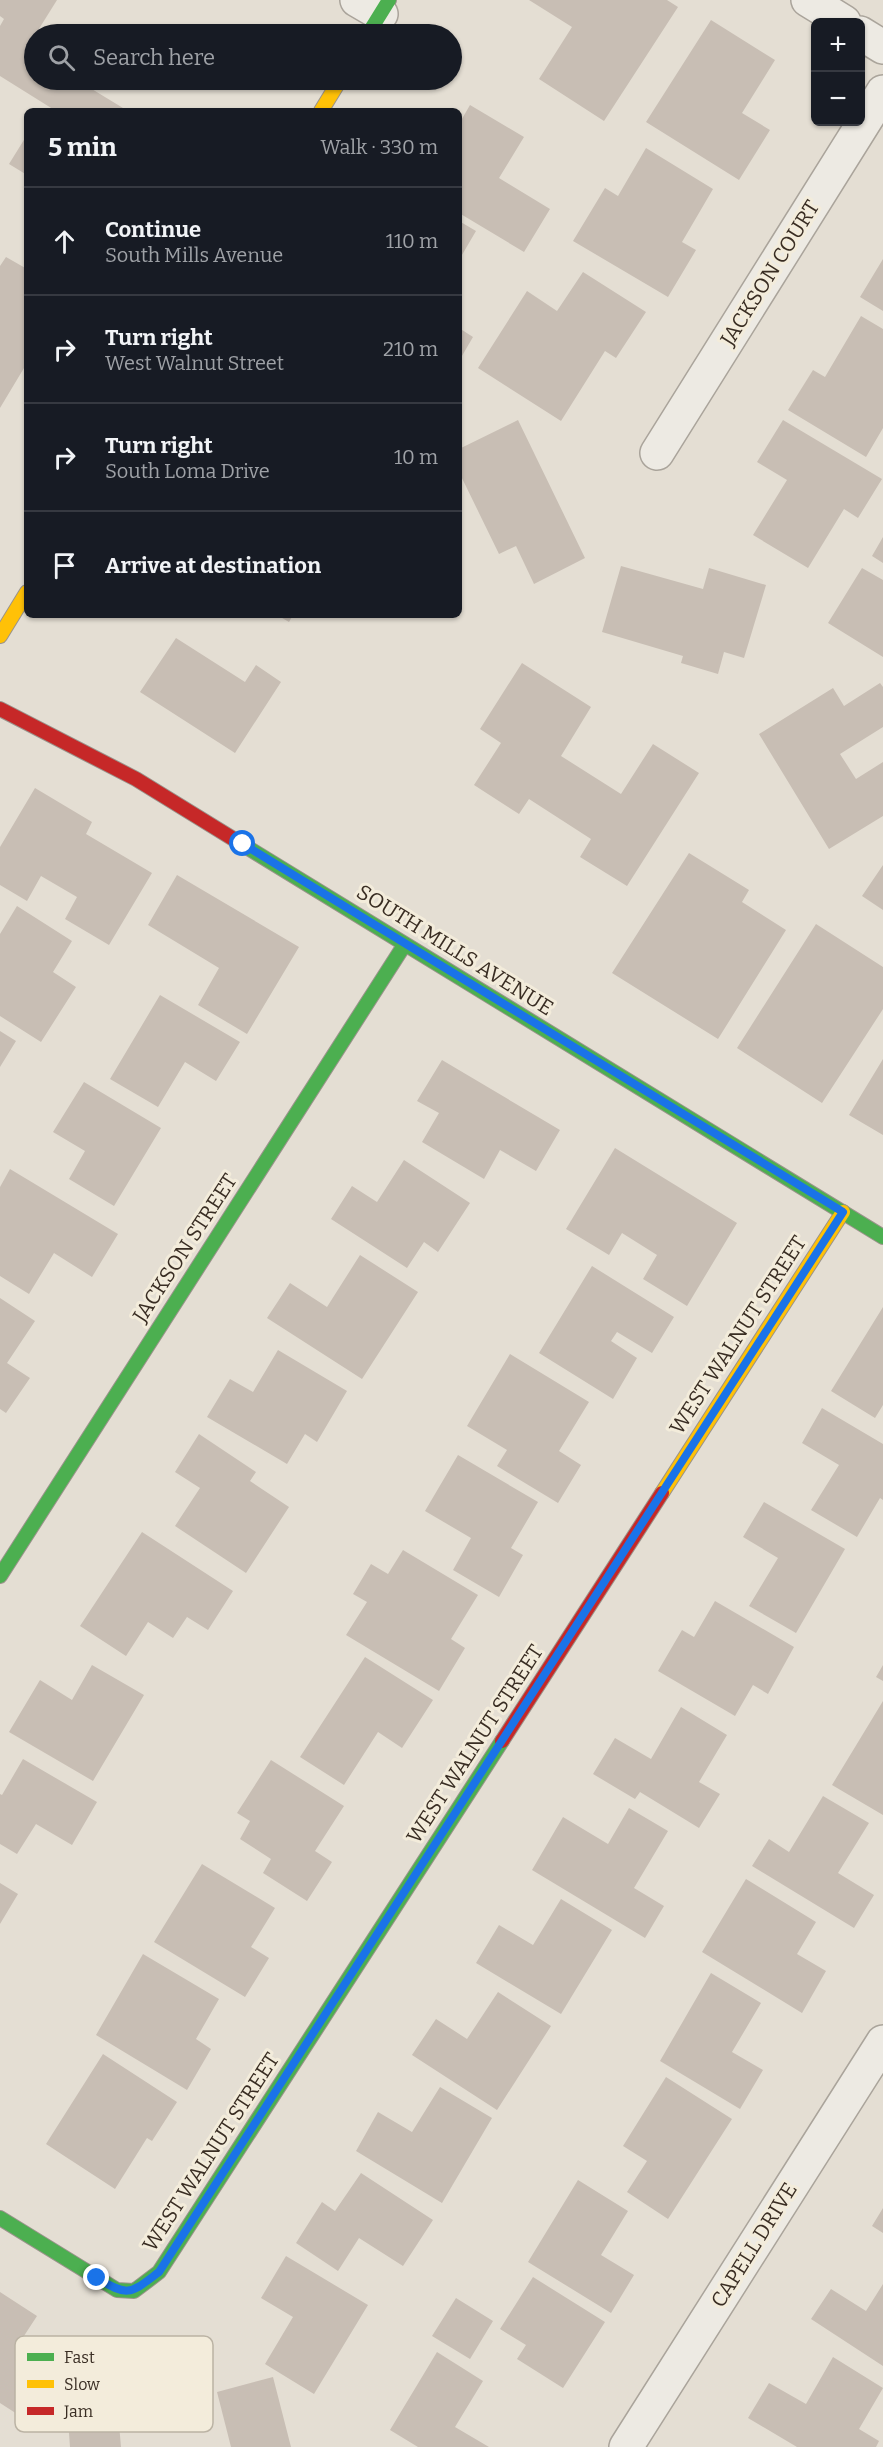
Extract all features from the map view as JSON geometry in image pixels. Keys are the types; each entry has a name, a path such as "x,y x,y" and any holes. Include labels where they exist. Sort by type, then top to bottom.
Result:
{"street":[{"path":"808,0 837,18"},
{"path":"865,36 883,47"},
{"path":"323,108 334,90"},
{"name":"JACKSON COURT","path":"657,453 883,92"},
{"path":"0,636 24,597"},
{"name":"SOUTH MILLS AVENUE","path":"0,710 136,779 883,1236"},
{"name":"JACKSON STREET","path":"0,1576 405,944"},
{"name":"WEST WALNUT STREET","path":"0,2218 117,2290 134,2291 159,2272 843,1212"},
{"name":"CAPELL DRIVE","path":"626,2447 883,2042"}],"building":[{"path":"0,0 57,0 42,24 24,24 24,90 93,90 123,108 51,108 0,76 0,26 4,19 0,16"},
{"path":"529,0 667,0 678,7 604,121 539,79 572,27"},
{"path":"711,20 775,60 742,113 770,130 739,180 646,122"},
{"path":"470,105 524,137 499,178 550,209 524,252 462,215 462,119"},
{"path":"24,140 24,173 9,164"},
{"path":"646,148 713,189 682,242 696,250 668,297 573,241 605,188 618,196"},
{"path":"462,223 476,231 462,255"},
{"path":"6,257 24,267 24,368 0,408 0,266"},
{"path":"883,259 883,311 860,297"},
{"path":"583,272 646,312 616,358 605,351 561,421 478,368 527,291 557,311"},
{"path":"861,316 883,329 883,428 866,457 788,410 813,370 825,377"},
{"path":"462,330 473,337 462,356"},
{"path":"518,420 585,558 534,584 516,546 499,554 462,478 462,448"},
{"path":"783,420 882,479 858,518 844,509 808,568 753,535 787,480 757,462"},
{"path":"883,537 883,563 872,556"},
{"path":"621,566 703,589 709,568 766,585 744,658 724,652 718,674 681,663 683,656 602,632"},
{"path":"862,568 883,580 883,657 828,623"},
{"path":"176,638 245,682 256,665 281,682 235,753 140,692"},
{"path":"522,663 591,707 561,756 621,794 653,744 699,773 627,886 580,857 591,839 529,799 519,814 474,785 501,743 480,729"},
{"path":"880,683 883,687 883,727 840,754 856,779 883,762 883,816 829,849 759,734 833,688 844,706"},
{"path":"35,788 92,822 86,834 152,873 109,945 65,919 77,897 41,876 27,901 0,885 0,847"},
{"path":"689,853 749,890 742,902 786,930 718,1039 612,973"},
{"path":"883,865 883,910 862,896"},
{"path":"177,875 299,947 247,1034 198,1005 219,968 148,925"},
{"path":"17,906 72,941 53,972 76,987 41,1042 0,1016 0,934"},
{"path":"816,924 883,967 883,1009 822,1103 737,1048"},
{"path":"160,995 240,1042 216,1081 185,1062 158,1107 110,1079"},
{"path":"0,1031 16,1041 0,1067"},
{"path":"883,1059 883,1135 849,1115"},
{"path":"442,1060 560,1130 536,1171 500,1150 484,1179 422,1142 439,1113 417,1101"},
{"path":"84,1082 161,1128 114,1206 69,1179 85,1151 53,1132"},
{"path":"615,1148 737,1223 687,1306 643,1279 657,1255 622,1233 609,1255 566,1229"},
{"path":"404,1160 470,1203 438,1252 424,1242 407,1268 331,1219 352,1186 377,1202"},
{"path":"10,1169 118,1234 92,1277 54,1253 29,1294 0,1276 0,1187"},
{"path":"360,1255 418,1292 362,1379 267,1318 290,1283 327,1307"},
{"path":"592,1266 674,1317 652,1353 617,1332 611,1341 637,1358 613,1399 539,1353"},
{"path":"0,1298 35,1321 7,1363 30,1378 6,1413 0,1409"},
{"path":"883,1307 883,1405 875,1418 831,1391"},
{"path":"278,1350 347,1391 317,1442 305,1434 287,1464 207,1417 230,1379 253,1392"},
{"path":"510,1354 589,1402 559,1451 581,1465 558,1503 497,1466 507,1450 467,1426"},
{"path":"822,1408 883,1444 883,1500 880,1498 857,1537 811,1510 839,1465 802,1443"},
{"path":"199,1434 256,1472 250,1481 289,1507 246,1573 175,1526 200,1488 175,1472"},
{"path":"458,1455 538,1502 511,1548 523,1555 499,1597 453,1570 471,1538 425,1511"},
{"path":"764,1502 845,1549 796,1633 749,1606 778,1558 743,1537"},
{"path":"142,1532 233,1591 208,1630 187,1617 173,1638 148,1622 126,1656 80,1626"},
{"path":"403,1550 478,1595 451,1639 465,1648 439,1691 346,1635 367,1602 353,1594 371,1564 388,1574"},
{"path":"715,1601 794,1647 768,1694 753,1685 735,1716 658,1671 682,1630 694,1637"},
{"path":"365,1657 433,1700 402,1748 378,1732 344,1785 300,1757"},
{"path":"92,1665 144,1695 93,1781 9,1732 40,1680 72,1700"},
{"path":"883,1665 883,1681 876,1677"},
{"path":"883,1701 883,1815 832,1785"},
{"path":"681,1707 727,1735 699,1782 720,1794 699,1828 640,1792 635,1799 593,1774 615,1738 651,1759"},
{"path":"23,1759 97,1802 72,1845 36,1824 17,1854 0,1844 0,1794 2,1795"},
{"path":"271,1760 344,1806 315,1851 332,1862 307,1901 263,1873 271,1859 240,1839 250,1821 237,1813"},
{"path":"823,1796 869,1823 838,1873 874,1895 854,1928 752,1866 769,1839 789,1852"},
{"path":"629,1808 668,1831 634,1888 664,1906 645,1938 532,1870 563,1817 608,1844"},
{"path":"202,1864 275,1908 251,1947 269,1958 245,1997 154,1942"},
{"path":"746,1879 816,1922 797,1954 826,1971 802,2013 702,1952"},
{"path":"0,1883 18,1894 0,1924"},
{"path":"561,1899 612,1930 561,2014 476,1963 499,1925 533,1945"},
{"path":"143,1954 219,1999 196,2039 211,2049 187,2090 96,2035"},
{"path":"711,1973 761,2003 732,2052 763,2070 740,2109 660,2061"},
{"path":"498,1992 551,2026 497,2110 412,2055 436,2019 467,2039"},
{"path":"103,2054 177,2102 152,2141 147,2138 115,2189 46,2144"},
{"path":"666,2077 732,2119 668,2219 627,2192 647,2161 623,2146"},
{"path":"440,2087 492,2118 442,2203 356,2151 378,2112 412,2132"},
{"path":"361,2173 433,2220 403,2266 359,2238 338,2271 296,2243 322,2202 335,2211"},
{"path":"578,2180 628,2211 601,2255 634,2275 611,2313 528,2262"},
{"path":"883,2208 883,2233 872,2226"},
{"path":"286,2256 368,2305 314,2394 265,2364 293,2317 261,2298"},
{"path":"533,2277 605,2322 563,2388 517,2359 526,2345 500,2329"},
{"path":"883,2284 883,2366 811,2319 831,2289 866,2311"},
{"path":"0,2292 37,2316 24,2336 15,2336 15,2413 0,2403"},
{"path":"456,2298 493,2321 470,2359 432,2336"},
{"path":"437,2352 483,2381 455,2427 489,2447 418,2447 390,2430"},
{"path":"833,2357 883,2388 859,2429 879,2441 876,2447 797,2447 748,2418 769,2383 806,2404"},
{"path":"273,2377 291,2447 231,2447 217,2392"},
{"path":"69,2432 120,2432 121,2447 70,2447"}],"traffic: fast":[{"path":"374,24 389,0"},
{"path":"240,843 883,1237"},
{"path":"0,1576 405,944"},
{"path":"0,2218 117,2290 134,2291 159,2272 502,1741"}],"traffic: slow":[{"path":"323,108 334,90"},
{"path":"0,636 24,597"},
{"path":"662,1493 843,1212"}],"traffic: jam":[{"path":"0,709 136,779 240,843"},
{"path":"502,1741 662,1493"}],"route":[{"path":"97,2278 117,2290 134,2291 159,2272 843,1212 243,844"}]}
